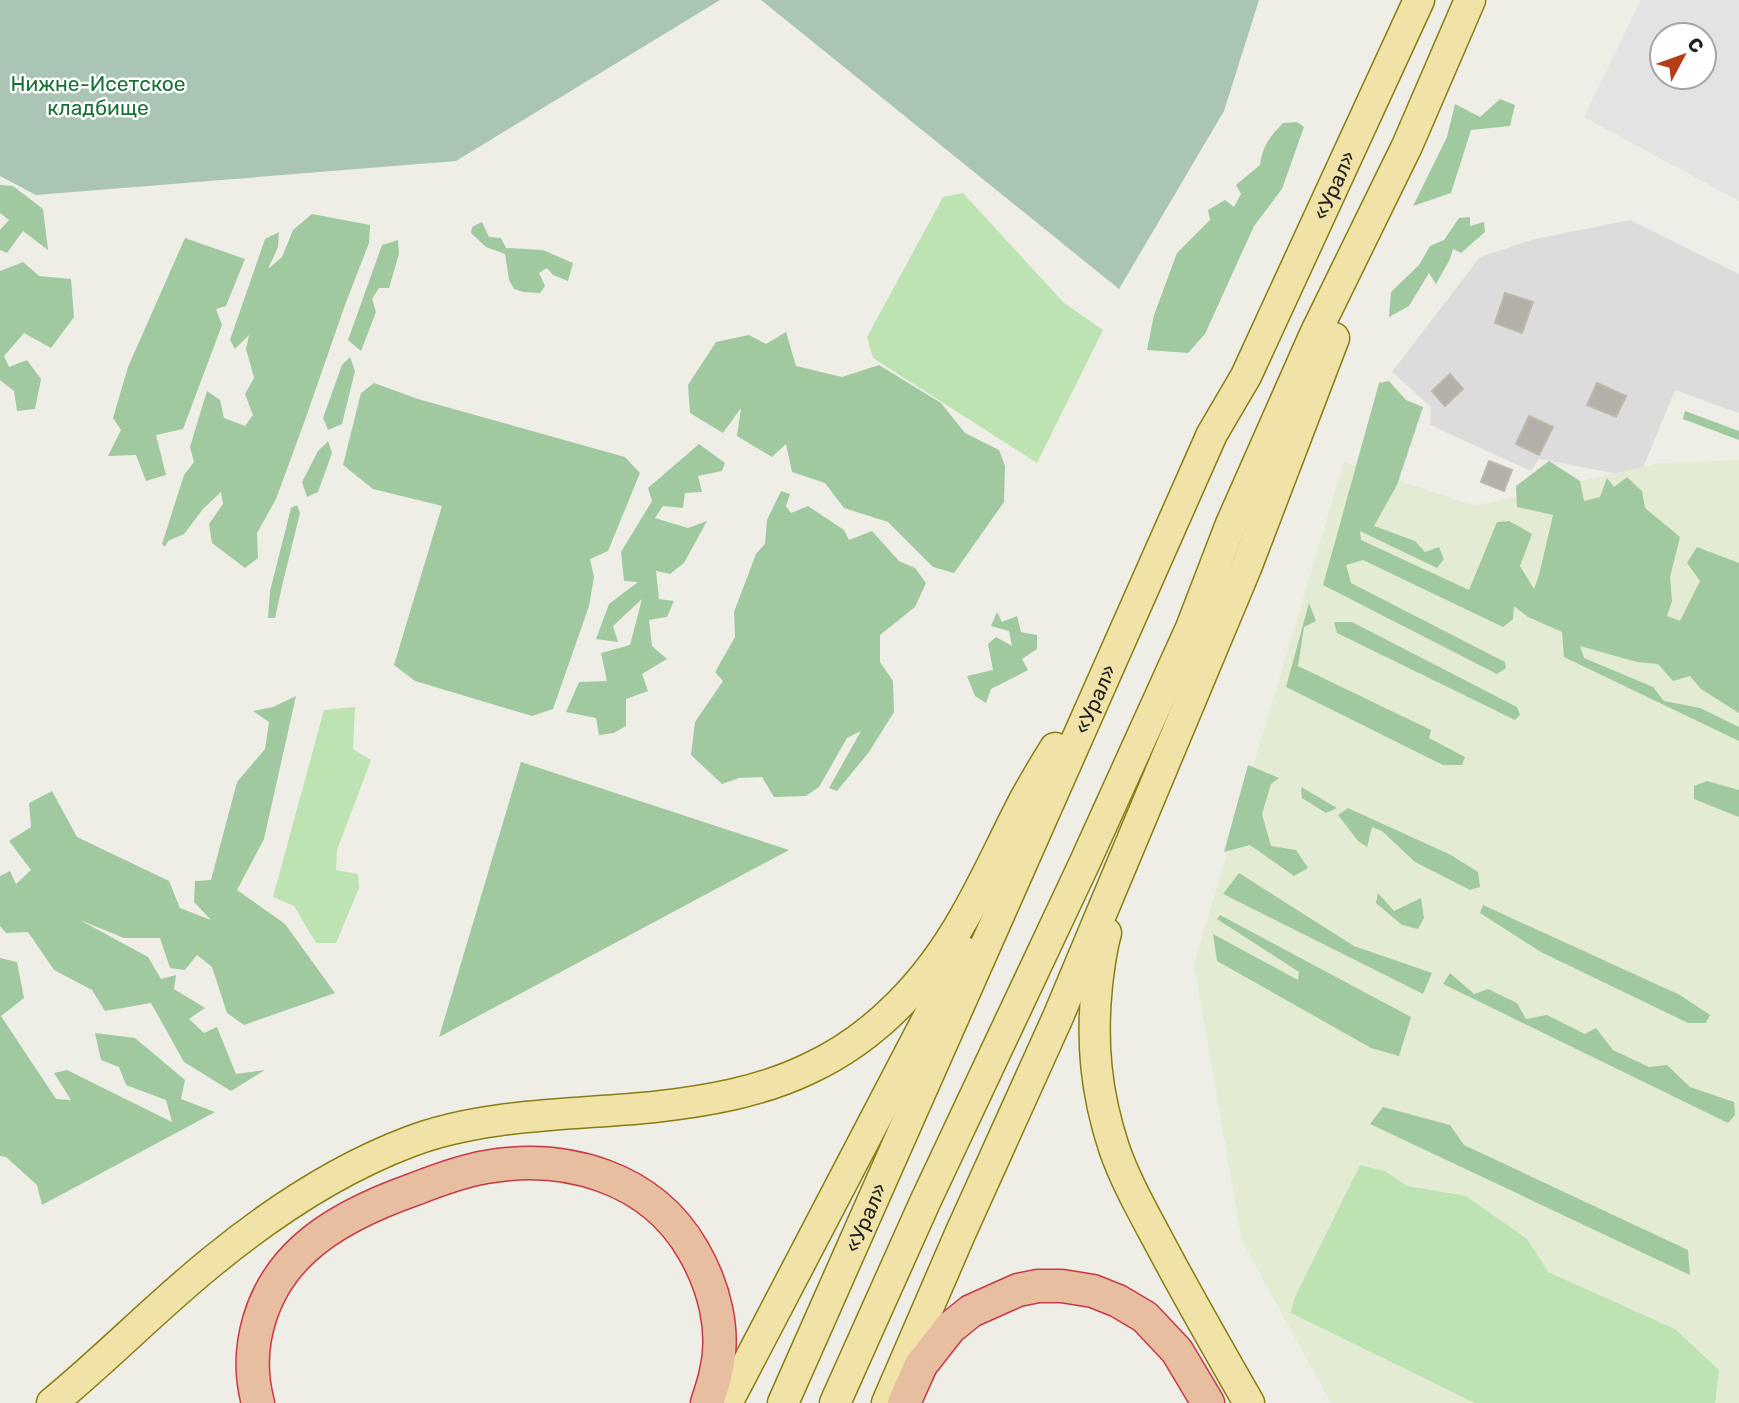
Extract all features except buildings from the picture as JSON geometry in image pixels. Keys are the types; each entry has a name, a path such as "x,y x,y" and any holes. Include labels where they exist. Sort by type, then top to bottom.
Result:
{"highway":[{"path":"258,1403 251,1357 256,1329 266,1298 282,1273 303,1249 361,1211 402,1193 446,1177 485,1167 524,1162 559,1164 594,1171 622,1184 651,1201 687,1240 711,1286 717,1312 717,1370 707,1403"},
{"path":"904,1403 921,1364 950,1328 971,1311 1018,1290 1038,1286 1093,1290 1144,1317 1177,1351 1208,1403"}],"main road":[{"name":"«Урал»","path":"783,1403 1212,434 1246,376 1419,0"},
{"path":"887,1403 1058,1017 1246,568 1407,146 1470,0"},
{"path":"835,1403 925,1202 1180,653 1231,524 1315,334 1407,146"},
{"path":"727,1403 1004,871 1126,605 1212,434"},
{"path":"52,1403 213,1260 303,1195 379,1153 449,1130 486,1123 695,1103 744,1092 807,1070 844,1050 877,1025 909,994 934,964 965,917 1026,798 1085,696"},
{"path":"1129,844 1124,874 1101,951 1098,974 1094,1053 1100,1097 1115,1149 1135,1197 1249,1403"}],"shaded area":[{"path":"1641,0 1739,0 1739,201 1584,117"},
{"path":"1630,220 1739,274 1739,413 1675,390 1639,478 1539,459 1531,471 1430,425 1431,407 1392,372 1480,257 1531,240"}],"green space":[{"name":"Нижне-Исетское кладбище","path":"0,0 720,0 456,161 36,195 0,176"},
{"path":"761,0 1259,0 1224,111 1119,289"},
{"path":"1500,99 1515,105 1510,126 1471,130 1451,193 1413,206 1447,137 1455,104 1480,117"},
{"path":"1297,122 1304,127 1282,189 1254,226 1205,334 1188,353 1147,350 1154,315 1177,253 1210,220 1208,210 1225,200 1234,207 1241,194 1236,185 1260,165 1270,138 1283,123"},
{"path":"0,185 13,186 43,209 48,250 23,231 7,253 0,250 0,230 9,220 0,213"},
{"path":"963,193 1064,303 1103,330 1037,463 873,358 867,337 943,197"},
{"path":"312,214 370,225 369,243 276,499 257,533 258,558 245,568 212,543 209,524 223,504 221,492 203,509 184,534 168,541 165,547 162,544 184,475 194,462 190,447 207,391 220,400 224,418 245,426 253,415 245,394 254,378 246,349 249,335 235,349 230,340 265,239 279,232 278,247 268,269 282,257 293,230"},
{"path":"1470,217 1470,226 1484,222 1485,232 1461,253 1453,249 1436,284 1429,273 1409,306 1389,317 1391,292 1419,265 1430,246 1444,240 1459,218"},
{"path":"482,222 489,237 501,238 506,248 543,250 573,263 568,281 553,275 547,268 539,273 545,286 540,293 514,289 509,280 505,254 486,247 471,233 472,227"},
{"path":"185,238 245,259 226,306 216,309 222,325 183,429 156,435 166,475 146,481 136,455 108,456 121,430 113,418 128,367"},
{"path":"398,240 399,254 389,288 379,288 372,299 376,312 361,351 348,340 382,245"},
{"path":"23,262 39,276 71,279 74,317 51,348 24,333 4,356 9,367 27,360 41,379 35,409 17,411 14,391 0,380 0,271"},
{"path":"786,332 796,366 842,377 879,365 941,403 965,433 999,450 1005,466 1004,502 954,573 933,567 888,522 844,508 825,483 792,472 786,444 772,457 737,436 741,408 723,433 690,413 688,385 716,342 749,335 766,344"},
{"path":"350,357 355,371 342,424 328,430 323,418 342,365"},
{"path":"1389,381 1406,400 1423,407 1397,485 1374,526 1415,541 1425,552 1439,547 1444,559 1437,568 1360,531 1361,540 1469,590 1497,522 1509,521 1532,534 1520,566 1534,589 1553,515 1517,507 1516,486 1549,461 1580,481 1584,501 1600,497 1607,478 1614,487 1627,477 1642,491 1645,508 1680,537 1670,577 1672,601 1667,616 1680,621 1700,581 1687,563 1697,547 1739,563 1739,713 1701,689 1690,676 1673,681 1658,664 1637,662 1580,646 1584,658 1653,687 1664,701 1700,708 1739,727 1739,741 1564,657 1562,632 1528,617 1514,606 1513,619 1503,627 1363,560 1346,565 1351,583 1505,662 1506,668 1497,674 1323,585 1379,383"},
{"path":"374,383 418,399 625,457 640,473 608,551 590,559 594,577 589,606 553,709 532,716 415,681 394,665 442,506 373,489 343,465 361,393"},
{"path":"1685,411 1739,431 1739,440 1683,419"},
{"path":"328,441 332,453 318,492 307,497 302,482 318,451"},
{"path":"699,444 725,463 722,471 698,476 702,492 685,493 683,508 663,506 655,518 688,528 707,521 684,563 670,574 656,571 659,599 674,601 667,617 649,620 652,646 667,659 642,674 648,691 626,699 626,726 614,733 599,735 596,718 566,712 579,682 607,681 601,653 630,645 642,599 613,626 618,642 596,639 609,604 638,582 624,581 621,552 652,501 648,488"},
{"path":"1739,460 1739,1403 1331,1403 1242,1241 1194,964 1344,462 1475,506 1659,463"},
{"path":"781,491 790,494 786,506 791,513 808,506 844,530 849,540 872,531 899,561 915,568 926,583 915,607 880,635 880,662 893,681 894,712 869,752 837,791 829,788 861,731 847,738 819,787 806,796 774,797 762,777 739,778 722,784 691,755 695,722 723,681 715,672 735,637 734,612 756,554 765,544 767,520"},
{"path":"297,505 300,513 275,618 268,618 270,591 291,508"},
{"path":"1309,603 1316,621 1304,627 1298,666 1431,730 1429,738 1465,757 1462,765 1443,765 1286,687"},
{"path":"997,612 1002,622 1017,616 1021,632 1037,635 1037,649 1022,659 1028,670 991,689 986,703 975,696 967,676 993,670 988,644 996,637 1012,646 1009,631 991,626"},
{"path":"1334,622 1352,622 1517,707 1520,715 1515,720 1337,633"},
{"path":"296,696 264,839 237,890 285,924 335,993 244,1025 227,1013 212,967 197,955 185,970 170,968 160,938 124,938 80,920 148,957 161,979 176,975 174,989 205,1008 189,1019 204,1033 217,1027 236,1074 265,1070 231,1091 184,1062 151,1003 105,1011 92,990 54,970 28,932 6,933 0,926 0,876 10,871 16,884 31,870 9,841 31,827 29,803 52,791 77,837 169,881 180,908 211,920 194,902 195,881 211,880 237,782 265,749 269,722 253,711 273,707"},
{"path":"355,707 353,749 371,760 337,850 336,870 358,874 359,888 336,943 316,943 294,906 273,897 324,710"},
{"path":"521,762 789,850 439,1037"},
{"path":"1248,765 1279,778 1271,784 1262,814 1271,846 1296,850 1308,868 1294,876 1250,845 1224,852"},
{"path":"1707,781 1739,790 1739,817 1694,799 1694,786"},
{"path":"1301,787 1337,808 1326,813 1302,798"},
{"path":"1348,808 1451,855 1478,872 1480,887 1470,890 1415,862 1382,831 1372,827 1367,847 1358,841 1338,815"},
{"path":"1239,873 1354,946 1432,973 1423,994 1223,894"},
{"path":"1378,893 1394,911 1421,898 1424,918 1418,929 1402,925 1376,903"},
{"path":"1483,905 1680,995 1710,1015 1706,1023 1688,1023 1541,952 1480,913"},
{"path":"1220,915 1411,1017 1399,1056 1371,1048 1217,961 1213,934 1298,980 1299,972 1217,919"},
{"path":"0,958 17,962 24,998 1,1016 56,1099 71,1100 54,1073 67,1070 172,1122 166,1100 126,1085 119,1067 101,1060 95,1033 135,1038 185,1080 181,1099 215,1112 42,1205 37,1185 6,1157 0,1156"},
{"path":"1450,973 1474,994 1488,989 1517,1003 1526,1019 1547,1015 1585,1034 1596,1028 1613,1050 1649,1067 1667,1065 1690,1087 1734,1102 1735,1115 1728,1123 1443,984"},
{"path":"1383,1107 1450,1125 1464,1145 1688,1250 1690,1275 1370,1124"},
{"path":"1360,1165 1385,1171 1407,1186 1466,1196 1527,1239 1548,1272 1675,1329 1719,1370 1715,1403 1475,1403 1291,1313 1294,1299"}]}
